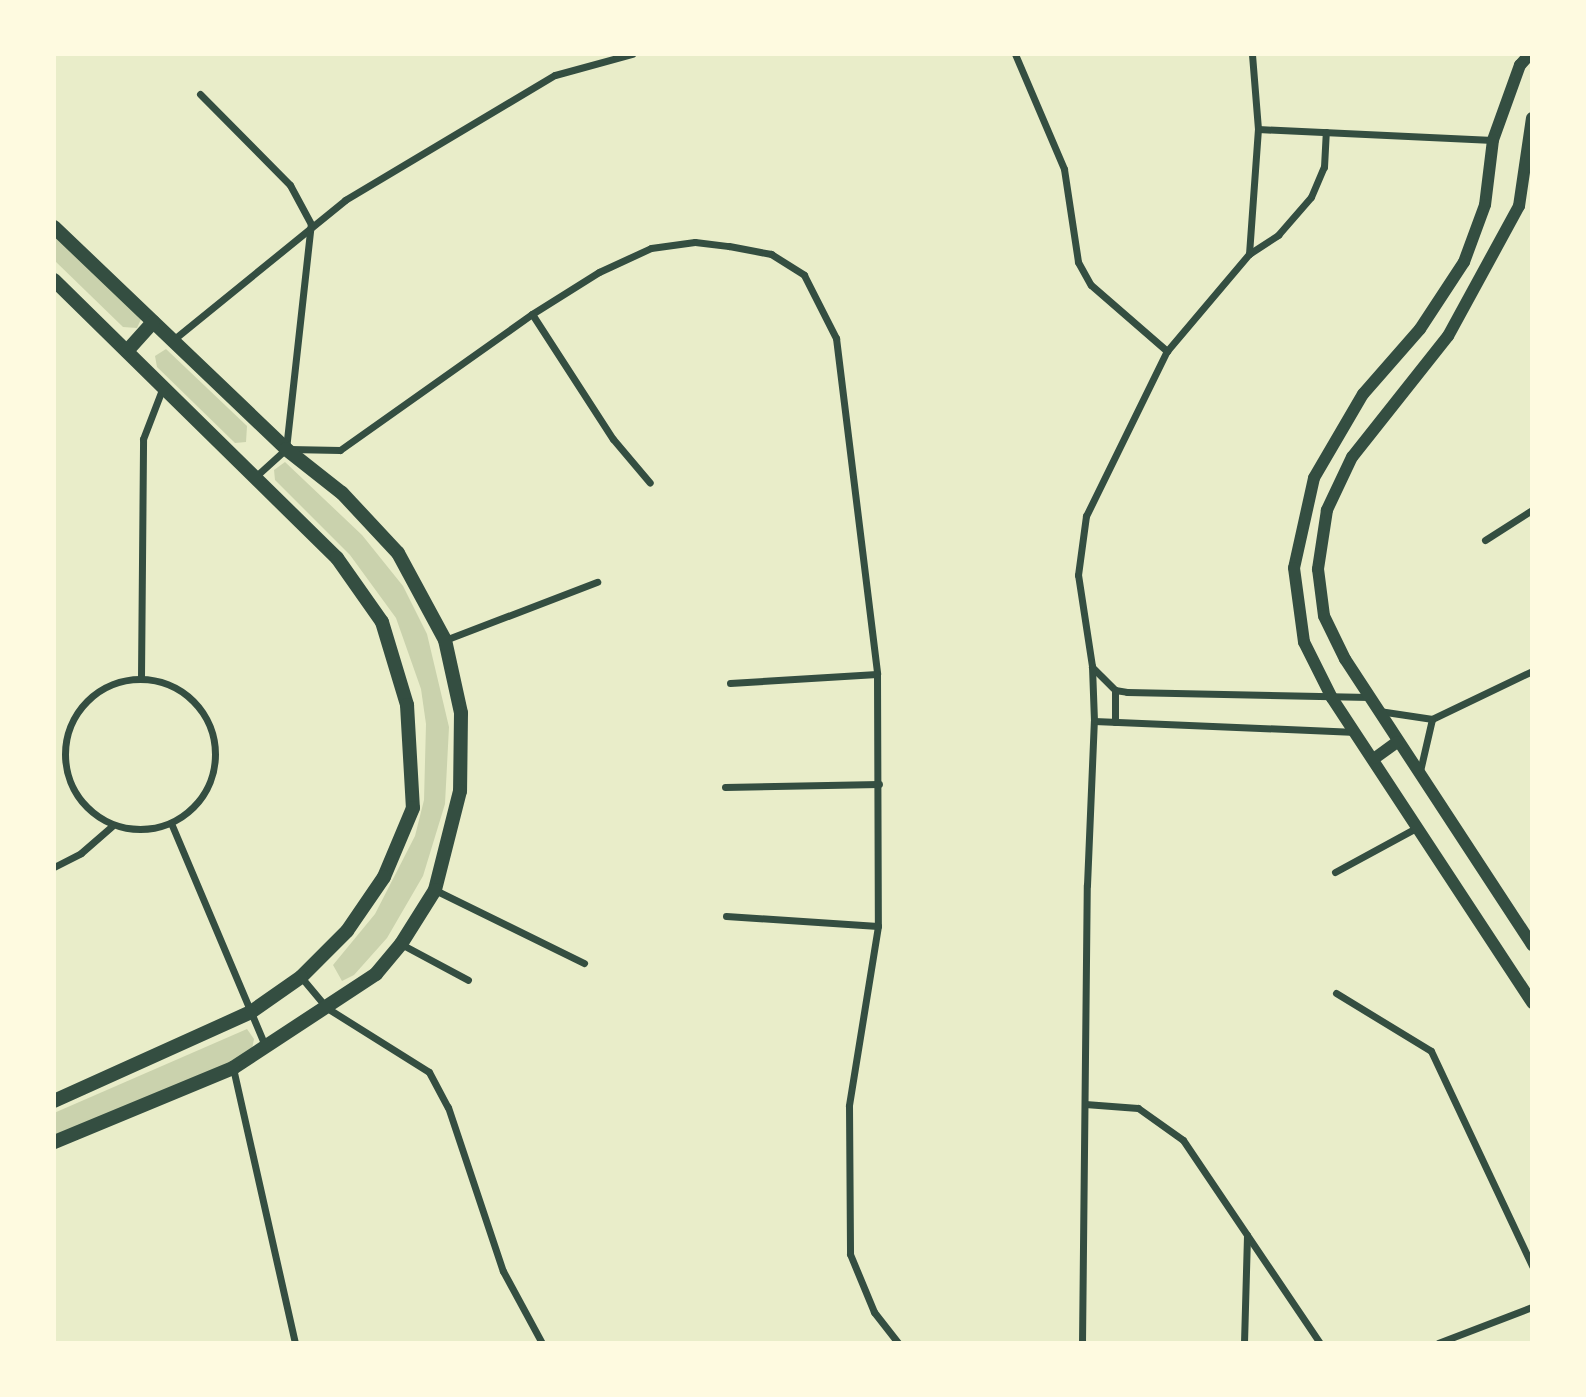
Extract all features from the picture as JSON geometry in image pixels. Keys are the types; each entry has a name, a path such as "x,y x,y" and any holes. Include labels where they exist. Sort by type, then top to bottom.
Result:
{"main road":[{"path":"54,227 286,449 342,493 398,553 445,640 461,713 460,791 435,890 401,944 376,974 267,1049 233,1068 54,1142"},
{"path":"54,280 337,558 382,622 407,705 413,808 384,877 346,931 301,977 251,1012 54,1101"},
{"path":"127,351 153,322"}],"street":[{"path":"173,341 311,224 555,75 632,54"},
{"path":"1016,54 1065,169 1079,262 1091,285 1167,351"},
{"path":"1249,254 1258,129 1252,54"},
{"path":"1530,54 1520,65 1493,141 1485,205 1464,262 1420,329 1363,394 1314,478 1294,568 1304,642 1332,698 1375,758 1532,1003"},
{"path":"201,94 290,185 311,224 286,449 254,478"},
{"path":"1532,118 1526,136 1519,206 1482,279 1448,336 1352,457 1327,510 1318,569 1324,616 1369,697 1532,945"},
{"path":"1258,129 1493,141"},
{"path":"1082,1343 1094,721 1092,666 1078,575 1086,516 1167,351 1249,254 1279,234 1311,197 1324,167 1326,132"},
{"path":"286,449 340,450 532,314 599,272 651,248 695,242 729,246 771,254 804,275 836,338 877,674 878,926 849,1106 850,1254 874,1312 898,1343"},
{"path":"532,314 612,439 650,483"},
{"path":"141,677 143,439 163,387"},
{"path":"1485,540 1532,510"},
{"path":"445,640 597,582"},
{"path":"1092,666 1115,690 1115,722"},
{"path":"1377,711 1432,719 1532,671"},
{"path":"730,683 877,674"},
{"path":"141,677 184,692 211,727 213,772 190,810 171,823 149,829 113,826 87,808 73,790 64,746 76,715 99,690 141,677"},
{"path":"1115,690 1369,697"},
{"path":"1419,775 1432,719"},
{"path":"1094,721 1356,732"},
{"path":"1375,758 1397,742"},
{"path":"725,788 879,784"},
{"path":"171,823 267,1049"},
{"path":"54,867 81,853 113,826"},
{"path":"1335,872 1419,827"},
{"path":"435,890 584,964"},
{"path":"726,916 878,926"},
{"path":"401,944 468,980"},
{"path":"301,977 327,1008 429,1072 448,1107 503,1271 542,1343"},
{"path":"1336,993 1431,1051 1532,1266"},
{"path":"233,1068 295,1343"},
{"path":"1085,1104 1138,1108 1159,1119 1183,1140 1320,1343"},
{"path":"1244,1343 1247,1233"},
{"path":"1438,1343 1532,1307"}],"green space":[{"path":"54,227 142,317 137,328 123,327 54,260"},
{"path":"166,349 247,426 246,442 235,443 157,367 155,356"},
{"path":"285,462 362,535 403,586 427,634 449,727 445,804 423,876 387,938 354,975 342,981 333,965 375,914 415,836 424,800 426,724 421,689 396,618 350,555 275,480 274,470"},
{"path":"247,1029 254,1039 251,1054 54,1137 54,1113"}]}
